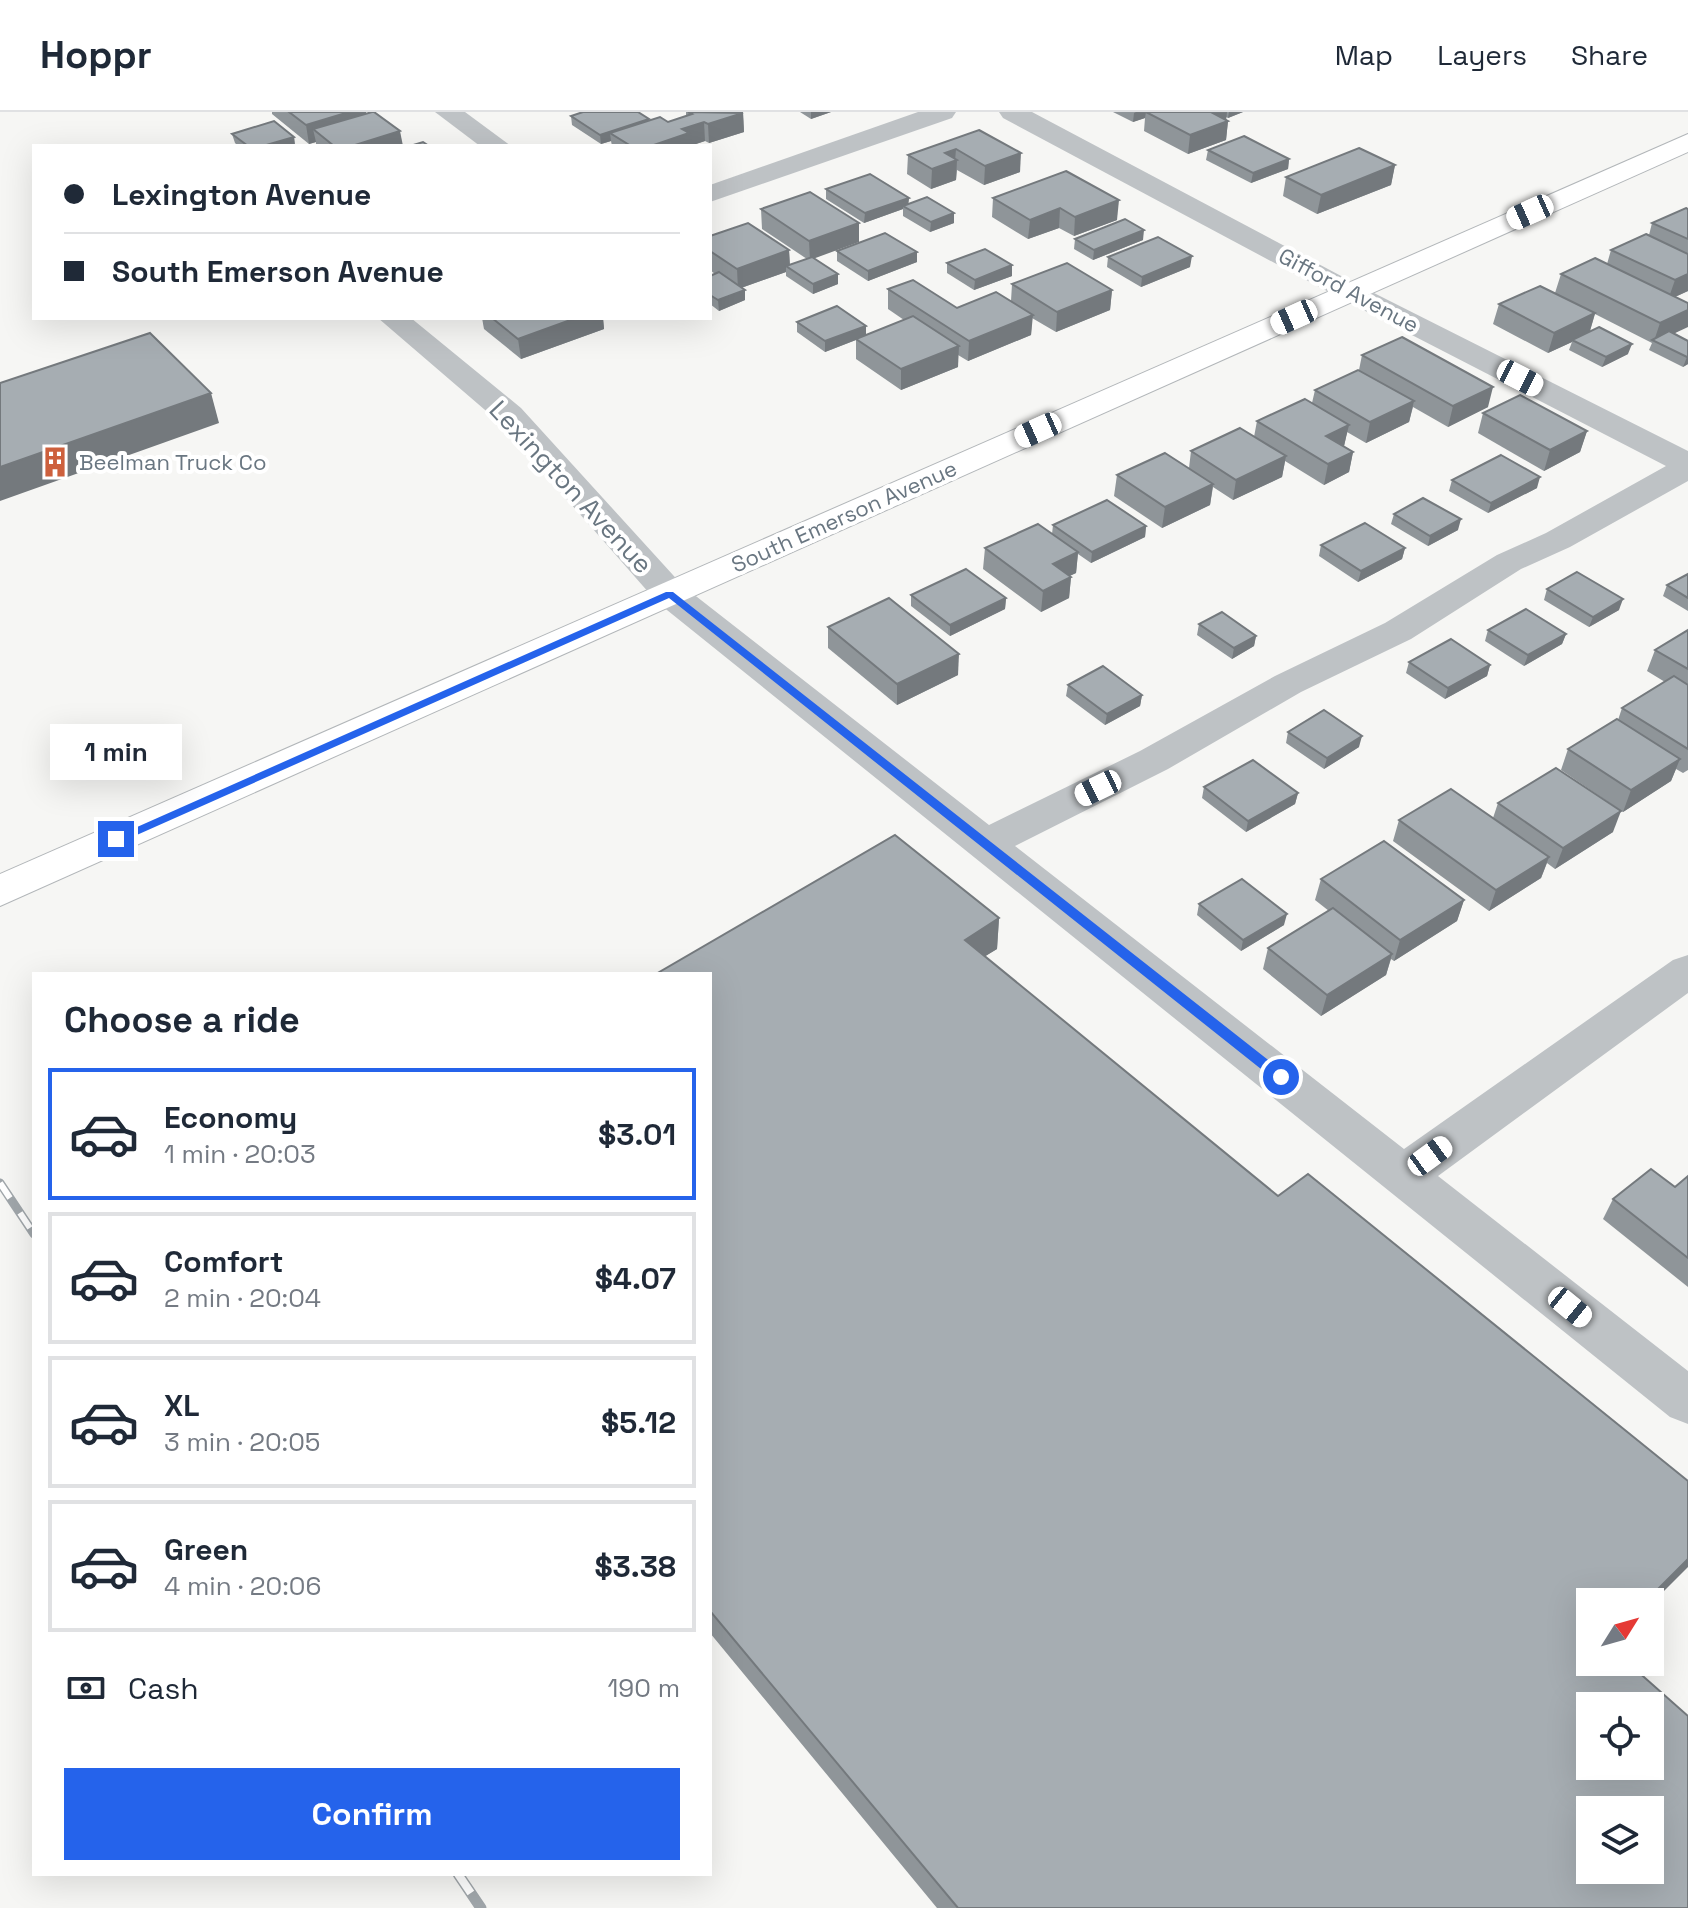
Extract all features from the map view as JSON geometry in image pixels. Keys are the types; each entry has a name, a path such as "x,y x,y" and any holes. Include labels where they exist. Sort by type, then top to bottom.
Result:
{"main road":[{"name":"South Emerson Avenue","path":"0,891 1688,142"}],"street":[{"path":"448,112 495,144"},
{"path":"712,193 943,112"},
{"name":"Gifford Avenue","path":"1012,112 1350,292 1688,466"},
{"name":"Lexington Avenue","path":"395,320 510,415 670,594 1688,1401"},
{"path":"985,844 1154,760 1288,684 1398,631 1509,562 1558,540 1688,466"},
{"path":"1404,1175 1688,971"}],"building":[{"path":"289,112 349,112 306,125"},
{"path":"374,112 400,131 358,144 332,144 313,129"},
{"path":"583,112 638,112 649,119 600,135 571,116"},
{"path":"688,112 743,113 682,129 689,133 657,144 628,144 610,133 660,117 668,122 692,114"},
{"path":"1146,112 1211,112 1228,121 1190,135"},
{"path":"274,121 294,137 270,144 245,144 232,134"},
{"path":"979,130 1021,153 985,166 956,149 945,153 957,160 932,169 908,155"},
{"path":"1244,136 1289,159 1253,173 1208,150"},
{"path":"1359,148 1395,165 1321,195 1286,177"},
{"path":"1066,171 1119,200 1075,217 1060,208 1030,220 993,198"},
{"path":"870,174 909,198 865,213 826,189"},
{"path":"810,192 859,223 809,241 761,209"},
{"path":"927,197 954,213 931,222 903,206"},
{"path":"1686,208 1688,239 1652,223"},
{"path":"1125,219 1144,230 1094,250 1075,239"},
{"path":"748,223 789,250 737,269 712,252 712,235"},
{"path":"885,233 917,252 868,271 837,251"},
{"path":"1646,234 1688,254 1688,274 1675,280 1611,250"},
{"path":"1158,237 1192,256 1142,277 1108,257"},
{"path":"985,249 1012,265 975,280 947,263"},
{"path":"812,257 838,274 813,284 786,266"},
{"path":"1595,258 1688,303 1688,310 1660,323 1561,274"},
{"path":"1067,263 1112,290 1057,312 1012,284"},
{"path":"719,272 745,290 718,300 712,296 712,275"},
{"path":"913,280 957,308 996,292 1033,315 969,341 888,289"},
{"path":"1540,286 1595,313 1554,333 1499,304"},
{"path":"837,306 866,326 825,341 797,322"},
{"path":"913,316 959,346 901,369 856,339"},
{"path":"494,320 570,320 518,339"},
{"path":"1599,327 1632,344 1606,357 1572,340"},
{"path":"1669,331 1688,341 1687,357 1652,340"},
{"path":"150,333 211,393 0,467 0,383"},
{"path":"1402,337 1493,387 1453,406 1362,355"},
{"path":"1358,370 1414,401 1370,422 1315,390"},
{"path":"1520,395 1587,431 1550,450 1483,413"},
{"path":"1305,399 1349,425 1326,436 1353,452 1328,464 1257,421"},
{"path":"1240,428 1286,456 1236,480 1191,451"},
{"path":"1165,453 1213,484 1165,507 1117,475"},
{"path":"1501,455 1540,477 1491,503 1452,480"},
{"path":"1423,498 1461,519 1430,536 1394,514"},
{"path":"1107,500 1146,526 1092,552 1053,525"},
{"path":"1365,523 1405,548 1361,571 1321,545"},
{"path":"1038,524 1078,552 1053,564 1071,577 1043,591 985,548"},
{"path":"966,569 1006,598 950,625 911,595"},
{"path":"1577,572 1623,599 1593,617 1547,589"},
{"path":"1688,574 1688,598 1667,585"},
{"path":"889,598 959,654 897,684 828,627"},
{"path":"1526,609 1566,634 1528,655 1488,630"},
{"path":"1222,612 1256,636 1234,648 1199,624"},
{"path":"1688,630 1688,669 1655,650"},
{"path":"1451,639 1490,665 1448,688 1409,662"},
{"path":"1103,666 1142,695 1107,714 1068,685"},
{"path":"1674,676 1688,685 1688,749 1622,708"},
{"path":"1324,710 1362,736 1327,758 1288,732"},
{"path":"1617,719 1680,759 1631,790 1568,749"},
{"path":"1253,760 1298,793 1248,821 1204,787"},
{"path":"1556,768 1621,811 1563,848 1498,803"},
{"path":"1451,789 1549,857 1496,890 1399,820"},
{"path":"895,835 999,918 965,940 1278,1196 1308,1174 1688,1481 1688,1559 1659,1588 1576,1588 1576,1676 1643,1676 1661,1692 1576,1692 1576,1780 1664,1780 1664,1695 1688,1716 1688,1908 958,1908 712,1613 712,972 659,972"},
{"path":"1384,841 1464,900 1400,940 1321,879"},
{"path":"1242,879 1287,914 1243,940 1199,904"},
{"path":"1333,908 1392,954 1327,995 1268,948"},
{"path":"1651,1169 1675,1187 1688,1176 1688,1258 1613,1199"}],"railway":[{"path":"0,1183 32,1231"},
{"path":"459,1876 481,1908"}],"place":[{"name":"Beelman Truck Co","path":"55,462"}],"route":[{"path":"116,839 670,594 1281,1077"}]}
